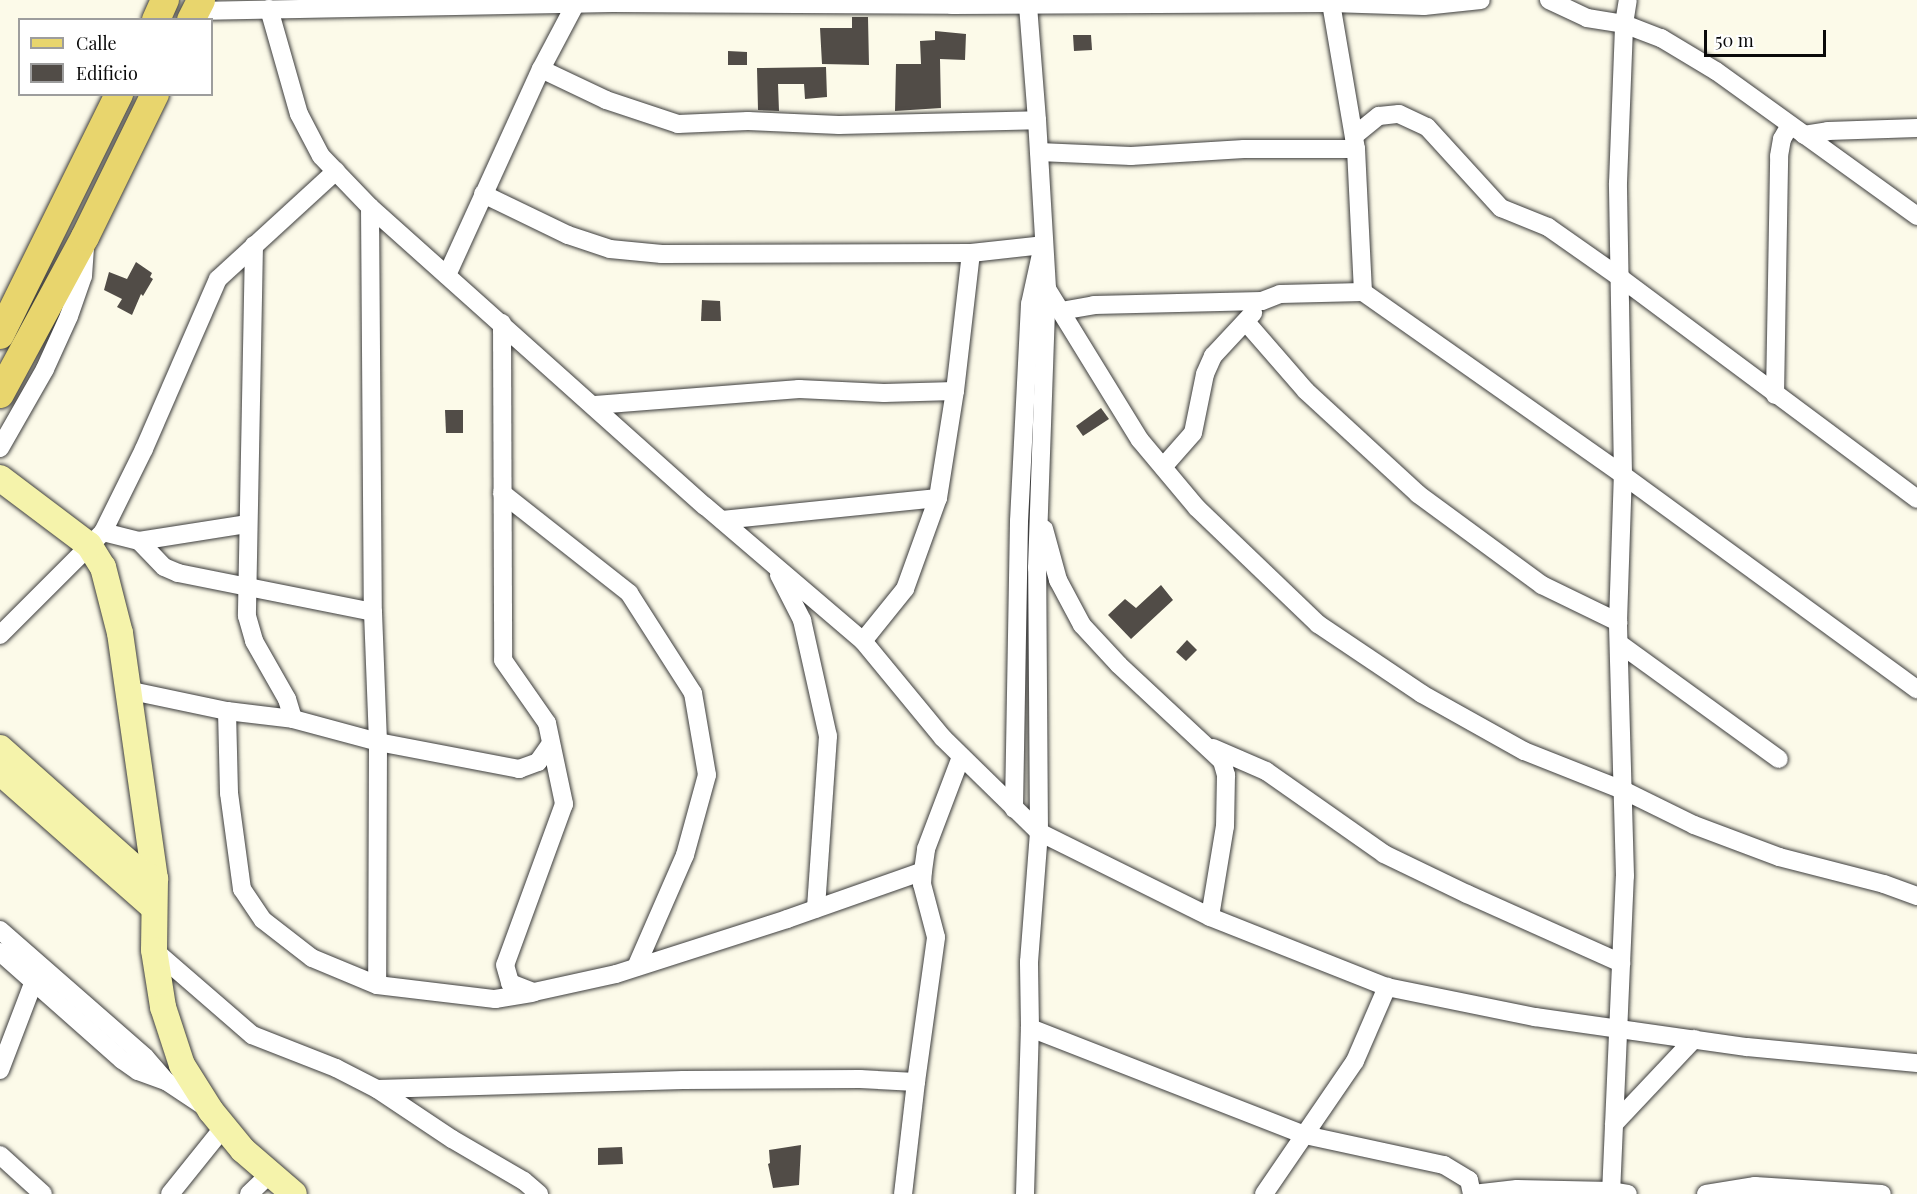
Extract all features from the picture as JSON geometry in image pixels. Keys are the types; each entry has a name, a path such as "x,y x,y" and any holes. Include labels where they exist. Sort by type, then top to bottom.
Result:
{"main road":[{"path":"157,18 165,0"},
{"path":"0,335 118,96"},
{"path":"0,394 85,237 154,96"}],"street":[{"path":"196,10 379,4 576,3 1028,5 1331,3 1424,6 1481,0"},
{"path":"1549,0 1587,18 1624,24 1661,38 1716,71 1916,219"},
{"path":"1030,1028 1305,1135 1444,1166 1469,1180 1472,1194 1517,1190 1617,1193 1614,1124 1619,1028 1625,791 1618,622 1623,475 1622,279 1618,183 1624,24 1628,0"},
{"path":"447,275 541,69 576,3"},
{"path":"1331,3 1355,143 1363,292"},
{"path":"1025,1194 1030,1028 1029,962 1040,832 1038,507 1047,288 1038,120 1028,5"},
{"path":"269,9 299,114 321,156 370,207 776,568 863,641 961,757 1040,832 1210,917 1387,987 1535,1017 1811,1054 1917,1063"},
{"path":"541,69 606,100 678,124 748,121 839,125 1038,120"},
{"path":"1039,152 1131,156 1355,143 1379,116 1399,114 1427,127 1501,208 1548,227 1622,279 1917,499"},
{"path":"1775,395 1779,156 1782,139 1797,130 1917,128"},
{"path":"0,635 96,538 144,449 218,279 336,171"},
{"path":"483,194 568,235 610,249 662,255 971,253 1043,245"},
{"path":"370,207 373,612 378,742 377,985"},
{"path":"0,448 45,369 69,316 83,276 85,237"},
{"path":"254,245 247,616 254,641 287,699 293,719"},
{"path":"1014,809 1019,521 1030,304 1043,245"},
{"path":"863,641 905,589 938,498 955,391 971,253"},
{"path":"1047,288 1134,431 1163,467 1197,508 1318,624 1422,694 1524,751 1625,791 1694,825 1779,857 1884,884 1917,896"},
{"path":"1061,311 1094,305 1262,301 1280,294 1363,292 1623,475 1917,689"},
{"path":"1163,467 1192,433 1205,374 1213,356 1246,322 1262,301"},
{"path":"1246,322 1306,391 1418,494 1542,585 1618,622"},
{"path":"502,323 503,660 547,723 549,746 564,804 505,966 510,983 534,992"},
{"path":"595,405 799,389 884,393 955,391"},
{"path":"0,478 96,538 139,542 248,524"},
{"path":"502,493 629,593 693,693 706,775 685,855 636,967"},
{"path":"722,520 938,498"},
{"path":"1038,507 1058,579 1082,625 1127,672 1222,761 1227,793 1225,825 1210,917"},
{"path":"96,538 120,633 126,690 155,879 154,950 163,1007 182,1065 217,1119"},
{"path":"139,542 164,567 178,573 373,612"},
{"path":"776,568 802,620 828,736 816,909"},
{"path":"1620,644 1779,759"},
{"path":"126,690 227,711 293,719 378,742 519,769 538,762 549,746"},
{"path":"227,711 229,793 242,889 263,920 312,958 377,985 495,999 534,992 636,967 816,909 923,871"},
{"path":"1209,747 1266,771 1384,854 1621,963"},
{"path":"0,748 138,871 155,879"},
{"path":"903,1194 936,937 922,884 923,871 927,849 961,757"},
{"path":"0,772 153,907"},
{"path":"0,930 145,1057 166,1081 217,1119 270,1174 294,1194"},
{"path":"154,950 252,1035 336,1068 377,1089 452,1139 524,1181 539,1194"},
{"path":"0,952 122,1060 138,1071 166,1081"},
{"path":"0,1070 34,981"},
{"path":"1264,1194 1355,1061 1387,987"},
{"path":"1614,1124 1694,1039"},
{"path":"377,1089 683,1080 860,1079 916,1082"},
{"path":"170,1194 217,1119"},
{"path":"0,1155 44,1194"},
{"path":"249,1194 270,1174"},
{"path":"1706,1194 1755,1190 1882,1194"}],"building":[{"path":"852,17 868,17 869,65 822,64 820,28 852,28"},
{"path":"935,31 966,34 965,60 940,59 941,108 895,111 896,64 921,64 920,41 935,40"},
{"path":"1073,35 1091,35 1092,50 1074,51"},
{"path":"728,51 747,52 747,65 728,65"},
{"path":"826,67 827,97 805,99 804,84 778,84 779,111 758,110 757,68"},
{"path":"136,262 152,273 150,277 153,279 143,296 141,294 132,315 117,307 122,299 104,290 109,272 127,279"},
{"path":"702,300 720,301 721,321 701,321"},
{"path":"1101,408 1109,419 1083,436 1076,426"},
{"path":"445,410 463,410 463,433 446,433"},
{"path":"1161,585 1173,600 1131,639 1108,615 1125,599 1136,608"},
{"path":"1187,640 1197,650 1186,661 1176,652"},
{"path":"801,1145 799,1185 773,1188 768,1164 770,1163 769,1150"},
{"path":"622,1147 623,1164 598,1165 598,1148"}]}
